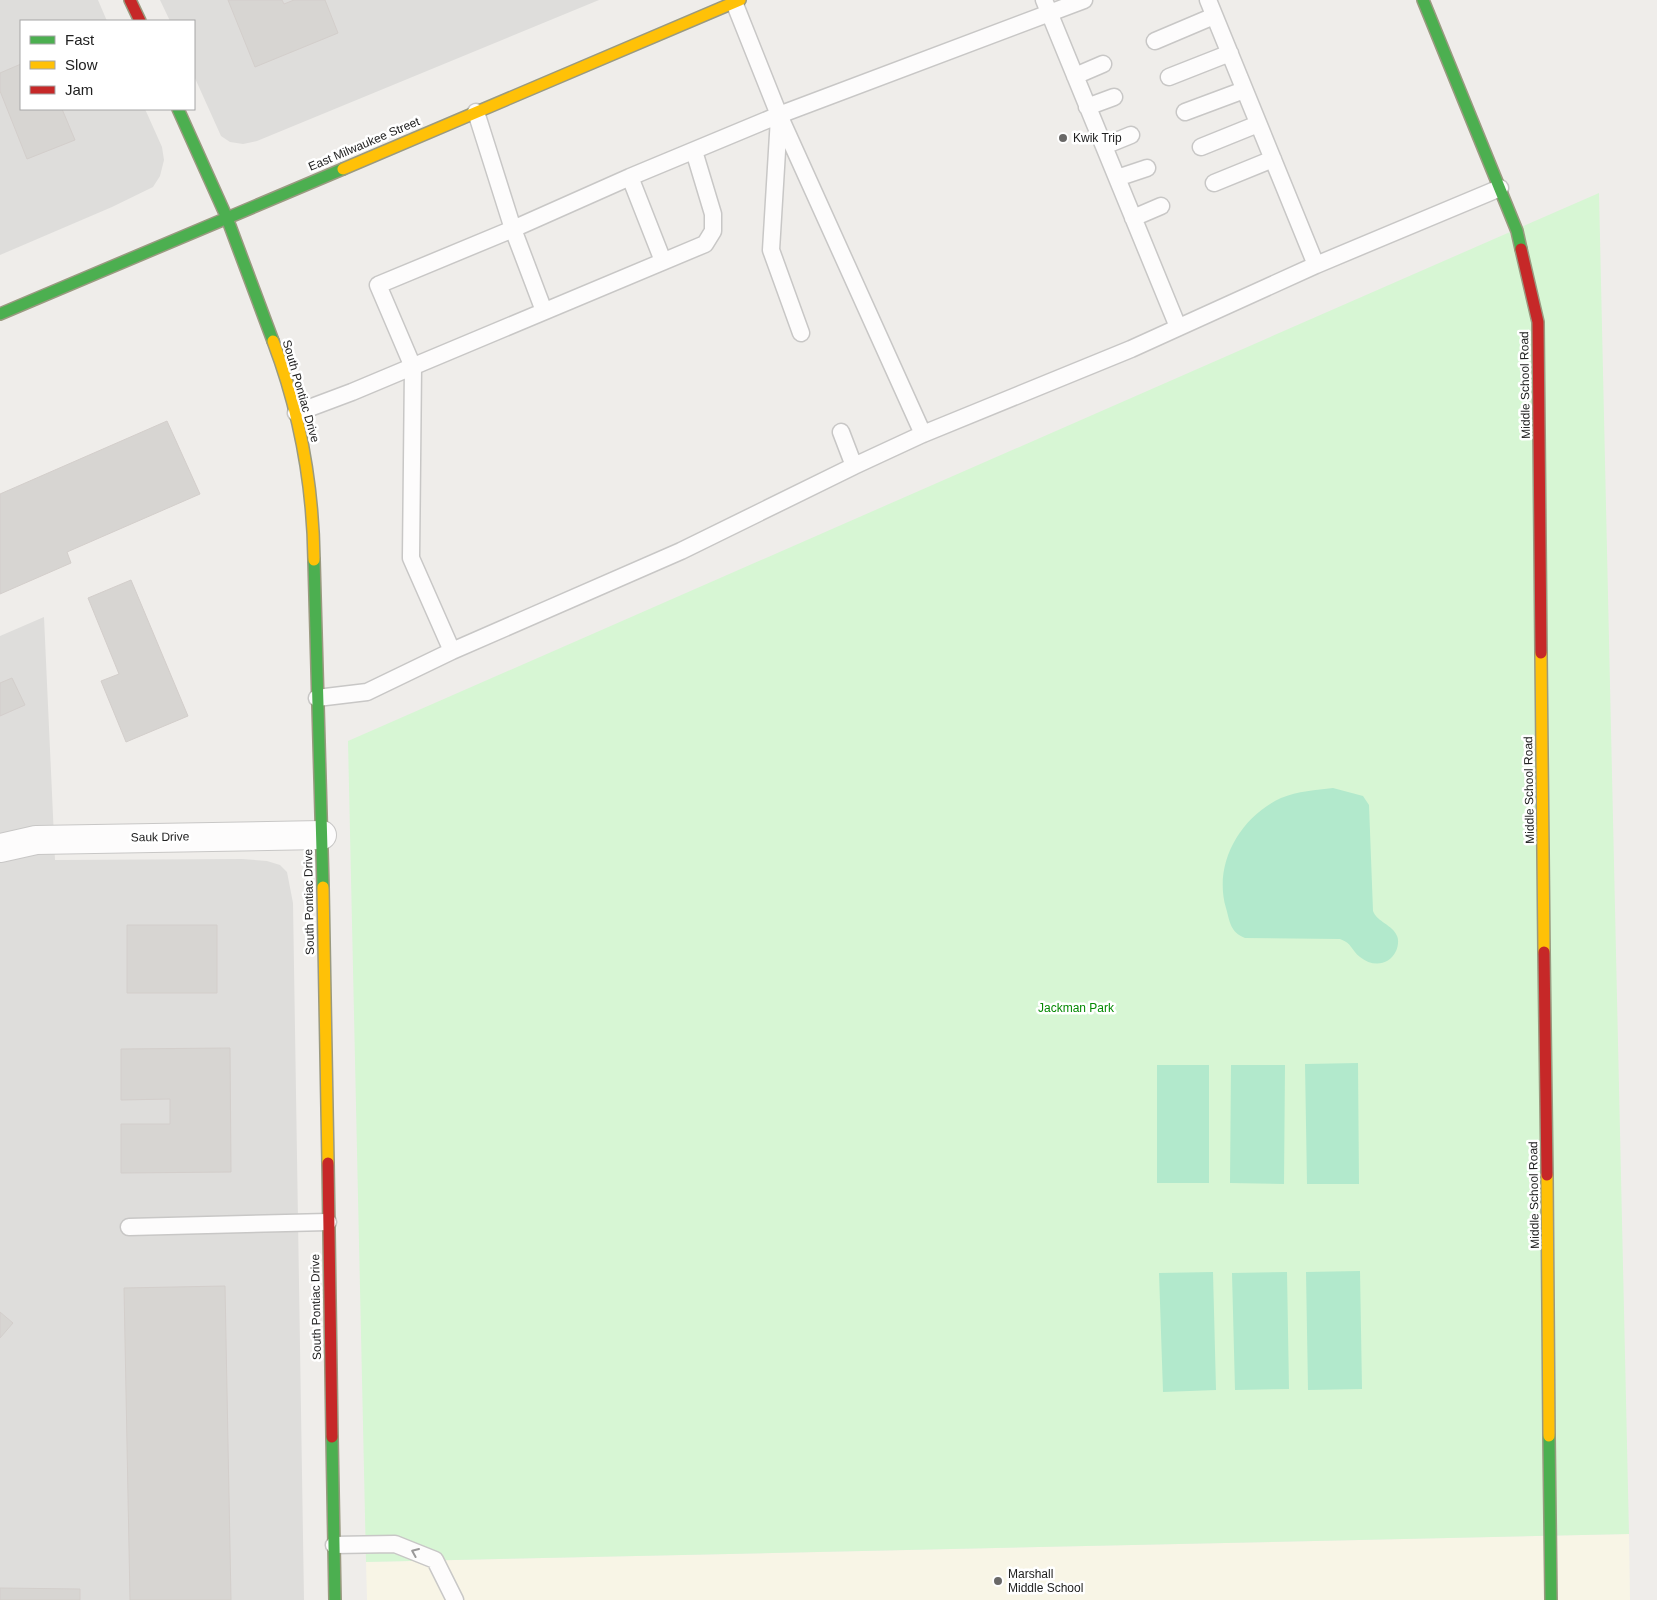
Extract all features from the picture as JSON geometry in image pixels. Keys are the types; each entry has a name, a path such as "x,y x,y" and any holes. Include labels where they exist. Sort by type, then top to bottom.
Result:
{"street":[{"path":"130,0 140,20"},
{"name":"Middle School Road","path":"1423,0 1517,231 1538,322 1551,1600"},
{"name":"East Milwaukee Street","path":"0,314 737,1"},
{"name":"South Pontiac Drive","path":"178,110 226,218 275,346 296,413 311,493 322,835 335,1600"},
{"name":"Sauk Drive","path":"0,848 36,840 322,835"}],"lane":[{"path":"452,651 411,558 413,366 378,285 513,229 630,177 1046,7 1084,0"},
{"path":"1208,0 1316,265"},
{"path":"737,1 779,115 923,434"},
{"path":"1046,7 1178,327"},
{"path":"1155,41 1214,16"},
{"path":"1169,77 1230,53"},
{"path":"1075,76 1103,64"},
{"path":"1185,112 1244,90"},
{"path":"1087,107 1114,97"},
{"path":"476,112 513,229 544,311"},
{"path":"779,115 771,250 801,333"},
{"path":"1201,147 1258,124"},
{"path":"1104,146 1130,135"},
{"path":"296,413 352,392 705,244 713,231 713,214 694,151"},
{"path":"1214,183 1273,159"},
{"path":"1117,178 1147,168"},
{"path":"630,177 663,261"},
{"path":"317,698 366,692 452,651 681,551 923,434 1131,349 1316,265 1500,188"},
{"path":"1133,218 1161,206"},
{"path":"841,432 854,466"},
{"path":"129,1227 328,1222"},
{"path":"334,1545 395,1544 435,1560 454,1600"}],"shaded area":[{"path":"0,0 98,0 107,20 20,20 20,110 145,110 162,147 164,160 160,176 153,187 112,207 0,255"},
{"path":"160,0 599,0 257,141 243,144 230,142 221,136 195,78 195,20 170,20"},
{"path":"44,617 55,860 242,859 267,861 280,865 287,872 293,903 304,1600 0,1600 0,636"},
{"name":"Marshall Middle School","path":"1629,1534 1630,1600 367,1600 366,1562"}],"green space":[{"name":"Jackman Park","path":"1599,193 1629,1534 366,1562 348,741"},
{"path":"1333,788 1363,796 1369,805 1373,911 1378,918 1395,932 1398,939 1396,951 1385,962 1375,963 1365,960 1340,939 1245,938 1233,930 1230,922 1223,891 1223,875 1233,844 1242,830 1266,806 1281,798 1300,792"},
{"path":"1358,1063 1359,1184 1307,1184 1305,1064"},
{"path":"1157,1065 1209,1065 1209,1183 1157,1183"},
{"path":"1231,1065 1285,1065 1284,1184 1230,1183"},
{"path":"1360,1271 1362,1389 1308,1390 1306,1272"},
{"path":"1213,1272 1216,1390 1163,1392 1159,1273"},
{"path":"1287,1272 1289,1389 1235,1390 1232,1273"}],"building":[{"path":"228,0 282,0 284,4 294,0 325,0 338,33 255,67"},
{"path":"20,64 20,110 62,110 75,140 27,159 0,91 0,73"},
{"path":"167,421 200,494 67,552 71,563 0,594 0,494"},
{"path":"131,580 188,716 126,742 101,681 119,674 88,598"},
{"path":"12,678 25,705 0,716 0,683"},
{"path":"127,925 217,925 217,993 127,993"},
{"path":"230,1048 231,1172 121,1173 121,1124 170,1124 170,1099 121,1100 121,1049"},
{"path":"225,1286 231,1600 130,1600 124,1288"},
{"path":"0,1312 13,1323 0,1338"},
{"path":"0,1588 80,1589 80,1600 0,1600"}],"traffic: fast":[{"path":"1423,0 1517,231 1521,249"},
{"path":"178,110 227,218 273,341"},
{"path":"0,314 343,169"},
{"path":"314,560 323,887"},
{"path":"1549,1436 1551,1600"},
{"path":"332,1437 335,1600"}],"traffic: slow":[{"path":"343,169 740,0"},
{"path":"273,341 298,422 308,476 314,560"},
{"path":"1541,653 1544,952"},
{"path":"323,887 328,1163"},
{"path":"1547,1175 1549,1436"}],"traffic: jam":[{"path":"130,0 140,20"},
{"path":"1521,249 1538,322 1541,653"},
{"path":"1544,952 1547,1175"},
{"path":"328,1163 332,1437"}],"place":[{"name":"Kwik Trip","path":"1063,138"},
{"name":"Marshall Middle School","path":"998,1581"}]}
